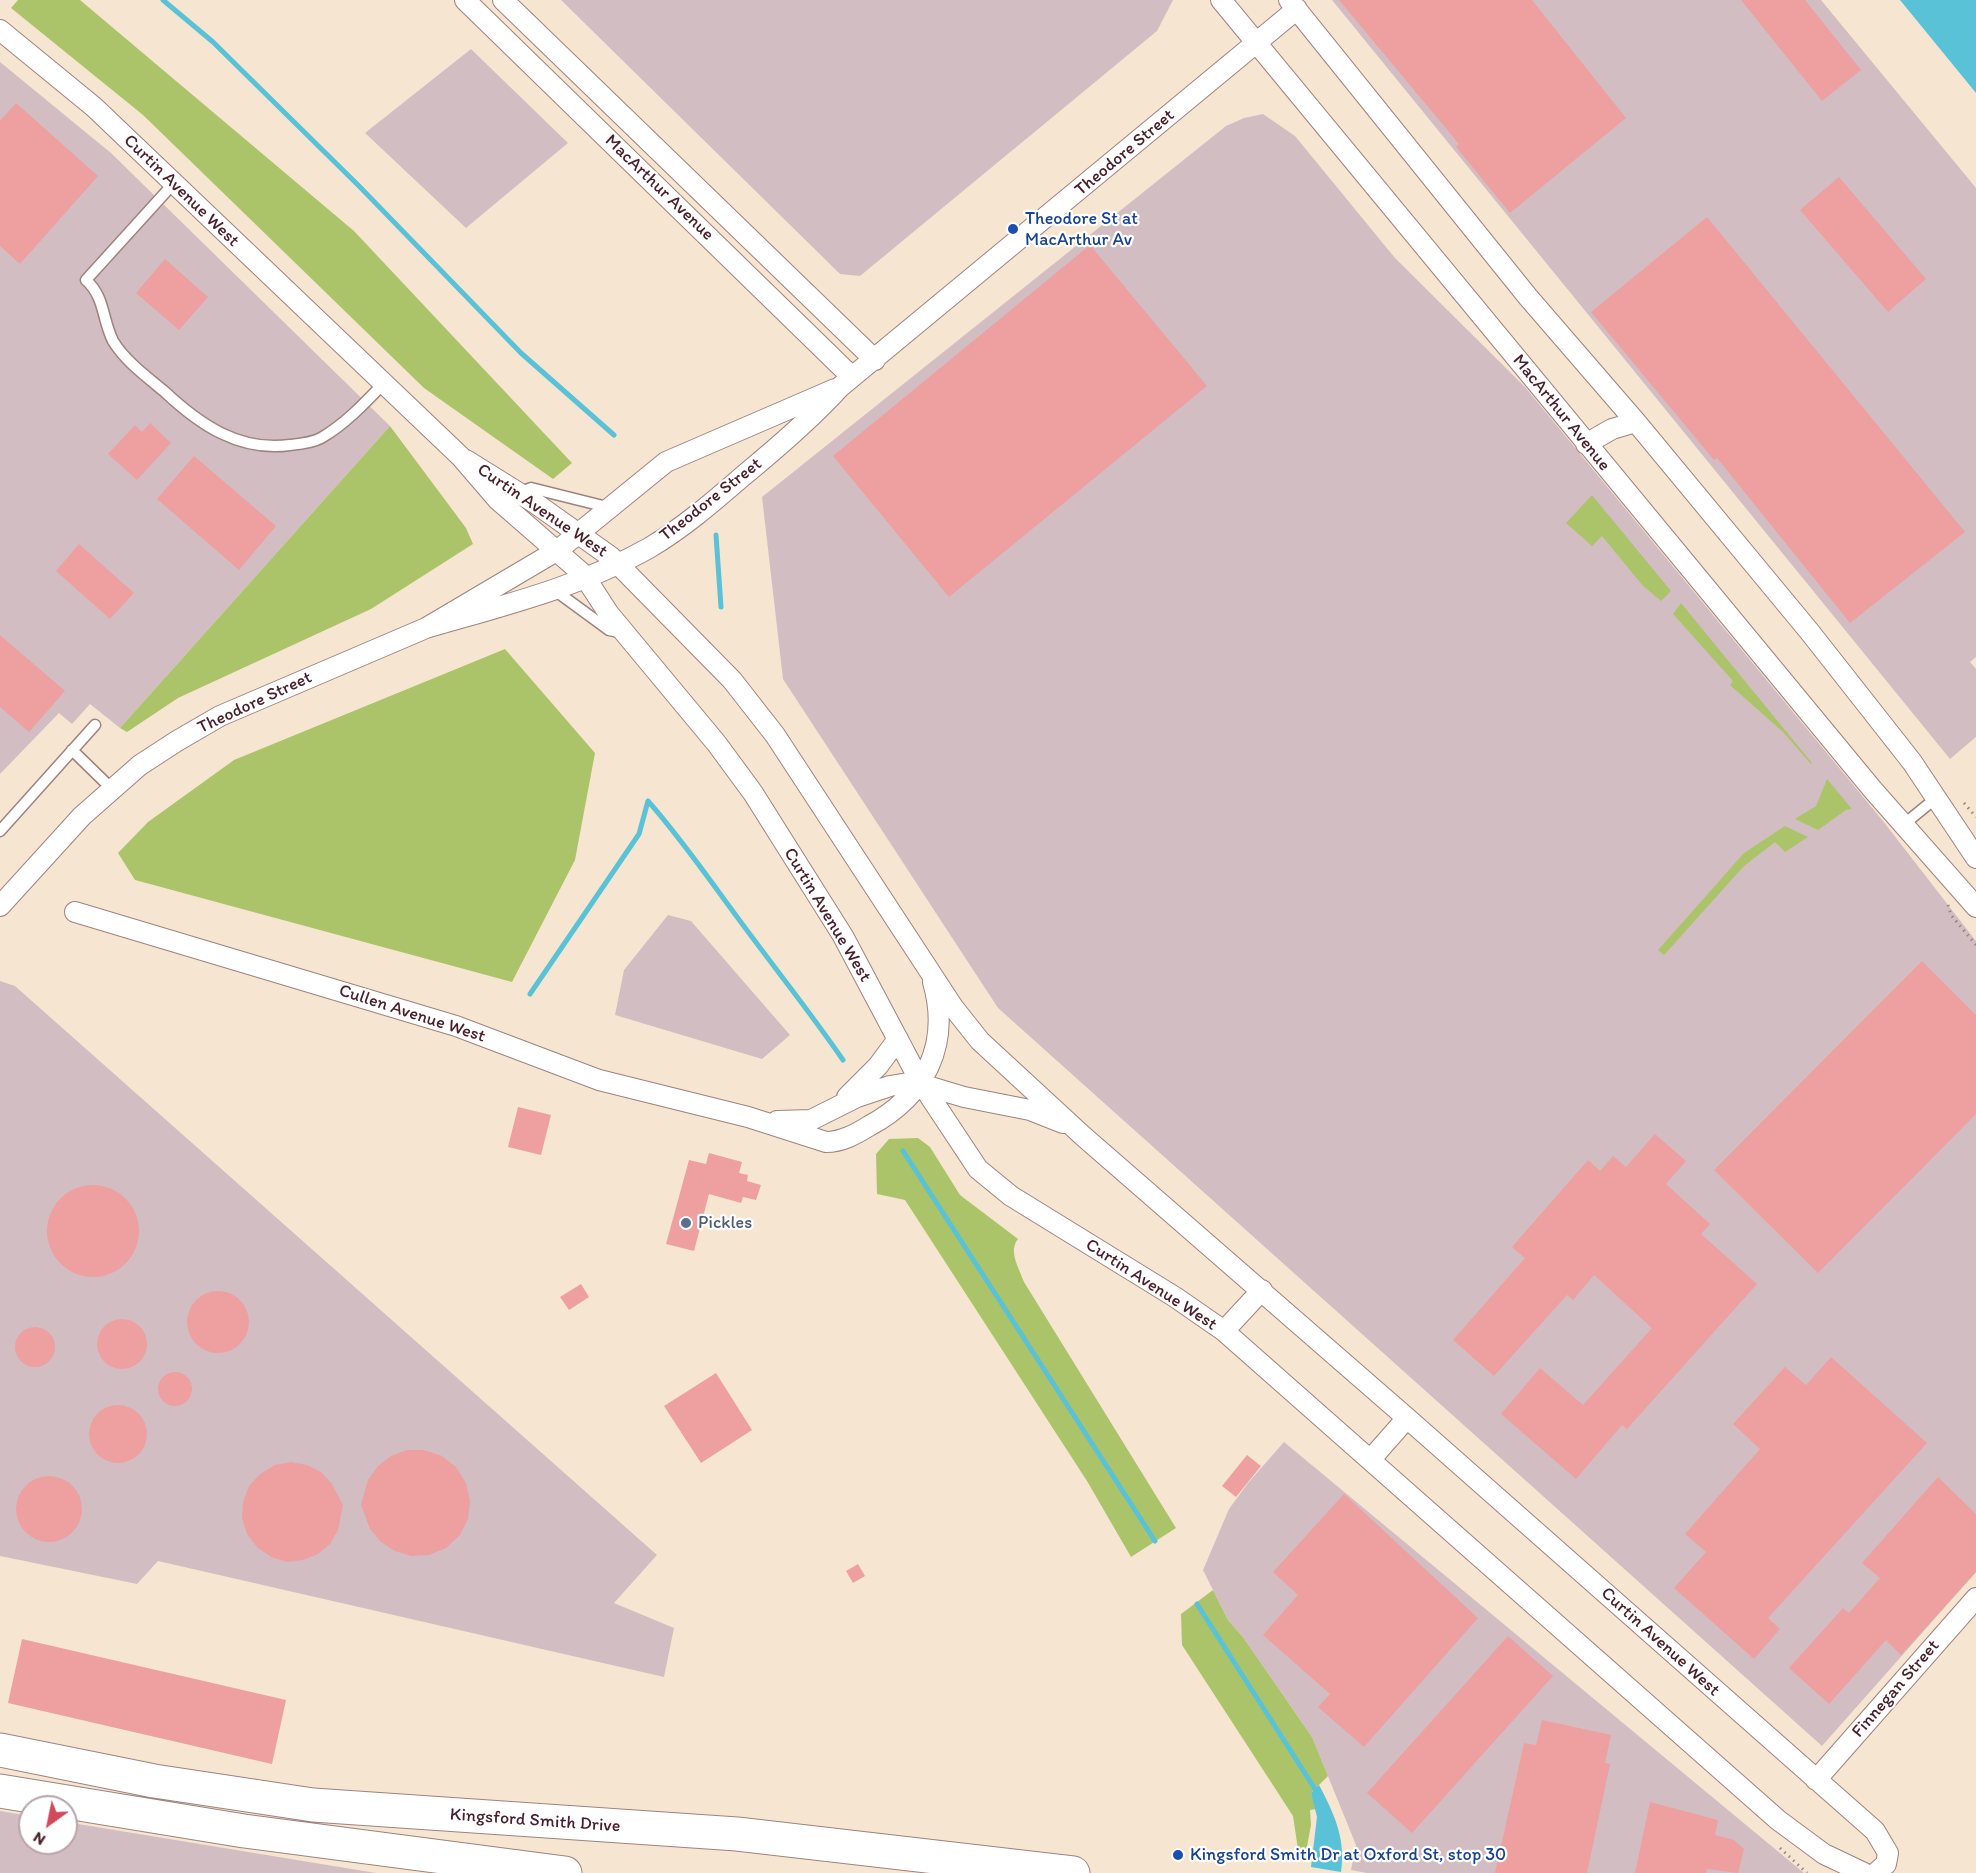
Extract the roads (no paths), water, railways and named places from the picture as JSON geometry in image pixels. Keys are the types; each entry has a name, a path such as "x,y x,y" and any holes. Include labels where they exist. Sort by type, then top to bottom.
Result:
{"highway":[{"name":"Kingsford Smith Drive","path":"0,1750 154,1781 313,1805 737,1834 1074,1873"},
{"path":"0,1791 456,1865 565,1873"}],"street":[{"name":"MacArthur Avenue","path":"465,0 846,382"},
{"name":"MacArthur Avenue","path":"502,0 875,360"},
{"name":"MacArthur Avenue","path":"1221,0 1903,825 1976,907"},
{"name":"Theodore Street","path":"0,906 82,816 112,789 141,765 220,716 426,628 585,577 649,548 688,522 791,436 846,382 1257,43 1293,5"},
{"path":"1293,5 1528,297 1636,422 1809,631 1912,762 1976,858"},
{"name":"Curtin Avenue West","path":"0,30 94,107 461,458 498,500 558,550 585,577 602,604 717,744 753,793 843,936 921,1083 961,1146 986,1177 1023,1204 1175,1297 1224,1331 1778,1820 1824,1854 1864,1873"},
{"name":"Theodore Street","path":"426,628 558,550 669,460 846,382"},
{"path":"1586,444 1616,428 1636,422"},
{"name":"Curtin Avenue West","path":"461,458 490,472 580,533 618,563 732,680 776,735 960,1018 980,1041 1083,1136 1262,1290 1882,1840 1888,1858 1882,1869 1876,1873"},
{"name":"Cullen Avenue West","path":"75,912 456,1026 598,1080 748,1117 810,1138 833,1142 855,1134 889,1114 908,1100 921,1083 932,1055 938,1029 936,994 928,967"},
{"path":"830,1109 861,1084 898,1039"},
{"name":"Cullen Avenue West","path":"748,1117 803,1122 830,1109 906,1082 921,1083 964,1097 1042,1114 1083,1136"},
{"name":"Curtin Avenue West","path":"1224,1331 1262,1290"},
{"path":"1371,1459 1407,1418"},
{"name":"Finnegan Street","path":"1816,1780 1976,1598"}],"lane":[{"path":"174,183 86,280 99,294 114,341 126,357 179,406 212,429 237,441 261,446 283,446 321,438 362,406 383,384"},
{"path":"518,493 531,488 611,508"},
{"path":"552,589 609,630 626,633"},
{"path":"0,831 95,724"},
{"path":"72,750 112,789"},
{"path":"1903,825 1936,798"}],"water":[{"path":"1900,0 1976,0 1976,93"},
{"path":"1319,1785 1338,1828 1342,1849 1341,1872 1311,1867 1317,1817 1311,1793"}],"waterway":[{"path":"163,0 213,42 359,186 521,353 614,435"},
{"path":"716,535 721,607"},
{"path":"648,801 690,852 843,1060"},
{"path":"530,994 639,834 648,801"},
{"path":"903,1151 1155,1541"},
{"path":"1197,1604 1315,1789"}],"place":[{"name":"Theodore St at MacArthur Av","path":"1013,229"},
{"name":"Pickles","path":"686,1223"},
{"name":"Kingsford Smith Dr at Oxford St, stop 30","path":"1178,1855"}]}
